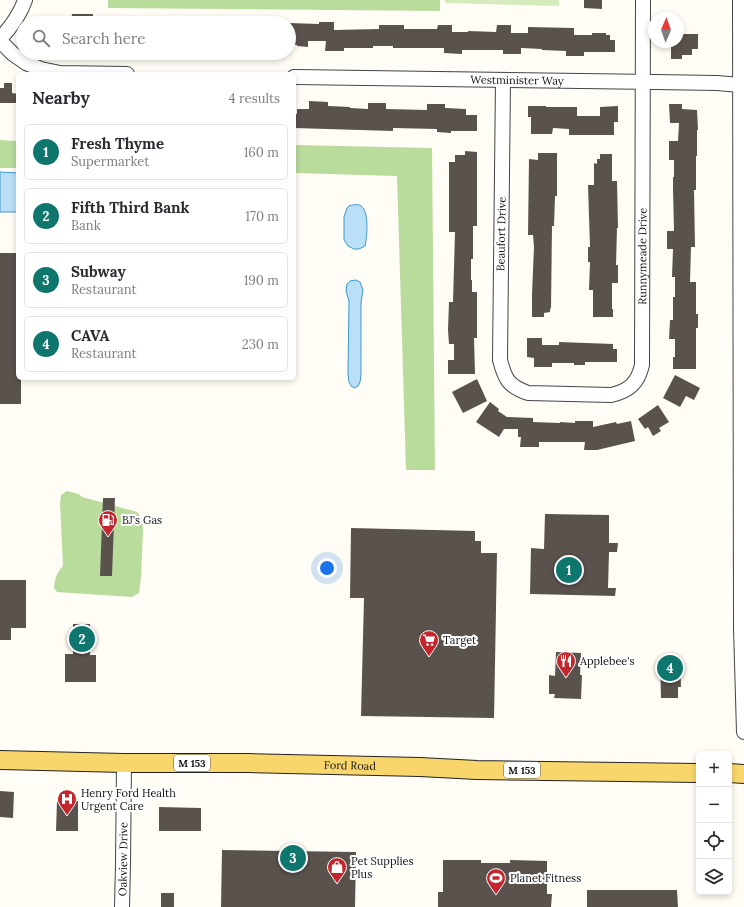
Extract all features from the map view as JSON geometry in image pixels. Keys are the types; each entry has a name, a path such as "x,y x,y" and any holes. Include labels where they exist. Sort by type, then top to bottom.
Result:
{"main road":[{"name":"Ford Road","path":"0,760 696,773"},
{"path":"732,773 744,774"}],"street":[{"path":"17,16 25,0"},
{"name":"Runnymeade Drive","path":"512,385 528,393 611,395 627,390 639,376 642,364 643,0"},
{"path":"740,0 742,176 741,628 744,732"},
{"path":"16,18 0,40 16,56"},
{"path":"22,60 41,69 55,72"},
{"name":"Westminister Way","path":"296,77 717,83 740,85"},
{"name":"Beaufort Drive","path":"503,80 500,360 503,372 512,385"},
{"name":"Oakview Drive","path":"122,907 124,763"}],"green space":[{"path":"108,0 440,0 440,11 108,8"},
{"path":"445,0 559,0 559,6 445,3"},
{"path":"0,140 16,141 16,168 0,168"},
{"path":"296,145 432,148 435,470 406,470 397,176 296,173"},
{"path":"67,491 79,494 82,497 137,512 142,519 143,530 139,593 132,597 57,592 54,588 56,576 63,566 60,504 61,495"}],"water":[{"path":"0,172 16,173 16,212 0,212"},
{"path":"352,205 362,207 365,211 367,223 365,246 359,249 354,249 348,246 344,240 344,217 347,208"},
{"path":"356,280 360,282 363,290 361,302 361,375 360,382 355,388 351,386 349,382 348,374 349,301 346,291 347,284 350,281"}],"building":[{"path":"584,0 602,0 602,9 584,8"},
{"path":"72,14 93,14 93,16 72,16"},
{"path":"319,22 334,22 334,30 379,29 379,25 404,25 404,29 437,29 438,25 452,25 452,32 496,32 497,25 511,25 511,33 528,33 528,27 574,28 574,35 606,33 606,35 610,35 610,40 615,40 615,52 584,52 584,56 566,56 566,51 521,48 521,54 503,54 503,50 462,50 462,54 444,53 444,48 393,48 393,46 344,48 344,51 325,51 326,41 308,41 308,47 297,46 296,23 319,24"},
{"path":"684,34 698,34 698,49 692,49 692,55 682,55 682,59 671,59 671,48 684,48"},
{"path":"4,83 12,83 12,93 16,94 16,103 0,103 0,88 4,88"},
{"path":"309,101 328,102 328,106 368,109 368,103 386,103 386,109 427,110 427,104 445,104 445,108 466,109 466,115 477,115 477,131 451,131 451,133 437,132 437,129 393,128 393,131 296,128 297,109 309,109"},
{"path":"669,104 682,104 682,109 697,110 698,130 696,190 694,190 695,247 691,247 690,282 696,282 696,314 698,314 698,328 696,328 696,369 673,369 675,339 669,339 670,320 673,320 675,277 672,277 673,249 667,249 667,231 674,231 674,160 669,160 669,141 678,141 679,123 670,123"},
{"path":"528,106 577,107 577,116 600,116 600,107 618,106 618,122 614,122 614,135 569,135 569,129 553,128 552,134 531,134 531,117 528,117"},
{"path":"465,151 477,152 477,226 473,226 473,259 471,259 472,292 477,292 477,338 474,338 475,374 448,374 448,360 454,360 454,344 449,344 448,330 449,302 453,302 455,232 449,232 449,162 455,162 455,155 465,155"},
{"path":"538,153 557,153 557,196 555,196 554,226 552,226 551,308 550,312 544,313 544,317 532,317 534,247 533,235 528,235 529,159 538,160"},
{"path":"600,154 612,154 612,181 617,181 618,228 616,265 618,265 618,283 612,283 613,317 593,317 593,290 589,290 590,262 588,262 588,247 590,247 588,185 594,185 594,163 597,164 597,159 600,159"},
{"path":"0,253 16,253 16,380 21,380 21,404 0,404"},
{"path":"527,338 542,338 542,345 559,345 559,342 613,344 613,349 617,349 617,362 585,362 585,365 574,365 574,363 552,363 552,367 534,367 534,358 527,357"},
{"path":"675,375 700,388 694,400 686,396 680,407 663,398"},
{"path":"477,379 487,401 463,413 452,392"},
{"path":"490,402 499,409 498,411 507,417 533,418 533,422 575,423 575,421 593,421 593,427 616,422 617,424 631,421 635,441 597,450 584,450 585,442 539,442 539,447 520,447 521,437 518,437 518,429 504,429 499,437 476,422"},
{"path":"658,405 669,422 659,428 661,431 653,436 648,427 645,429 638,419"},
{"name":"BJ's Gas","path":"103,498 115,498 112,576 100,576"},
{"path":"545,514 609,515 609,543 618,543 617,552 609,552 608,588 616,588 615,596 530,594 531,548 544,549"},
{"name":"Target","path":"351,528 475,531 475,541 481,541 481,553 497,553 494,718 361,716 364,598 350,598"},
{"path":"0,580 26,580 26,628 11,628 11,640 0,640"},
{"path":"73,624 90,624 90,655 96,655 96,682 65,682 65,654 73,654"},
{"path":"556,652 581,653 581,699 554,698 555,694 549,694 549,675 555,676"},
{"path":"660,657 680,657 681,687 678,687 678,698 661,698"},
{"path":"0,791 14,792 13,818 0,817"},
{"name":"Henry Ford Health Urgent Care","path":"57,801 78,801 78,831 56,831"},
{"path":"159,807 201,808 201,831 159,831"},
{"path":"222,850 356,852 355,907 221,907"},
{"path":"443,860 481,860 481,863 510,863 510,860 547,861 547,894 552,894 551,907 438,907 438,892 443,892"},
{"path":"587,890 677,890 678,907 587,907"},
{"path":"161,893 174,893 174,907 161,907"}],"place":[{"name":"BJ's Gas","path":"108,537"},
{"name":"Fresh Thyme","path":"569,570"},
{"name":"Fifth Third Bank","path":"82,639"},
{"name":"Target","path":"429,657"},
{"name":"CAVA","path":"670,668"},
{"name":"Applebee's","path":"566,678"},
{"name":"Henry Ford Health Urgent Care","path":"67,816"},
{"name":"Subway","path":"293,858"},
{"name":"Pet Supplies Plus","path":"337,884"},
{"name":"Planet Fitness","path":"496,895"}]}
